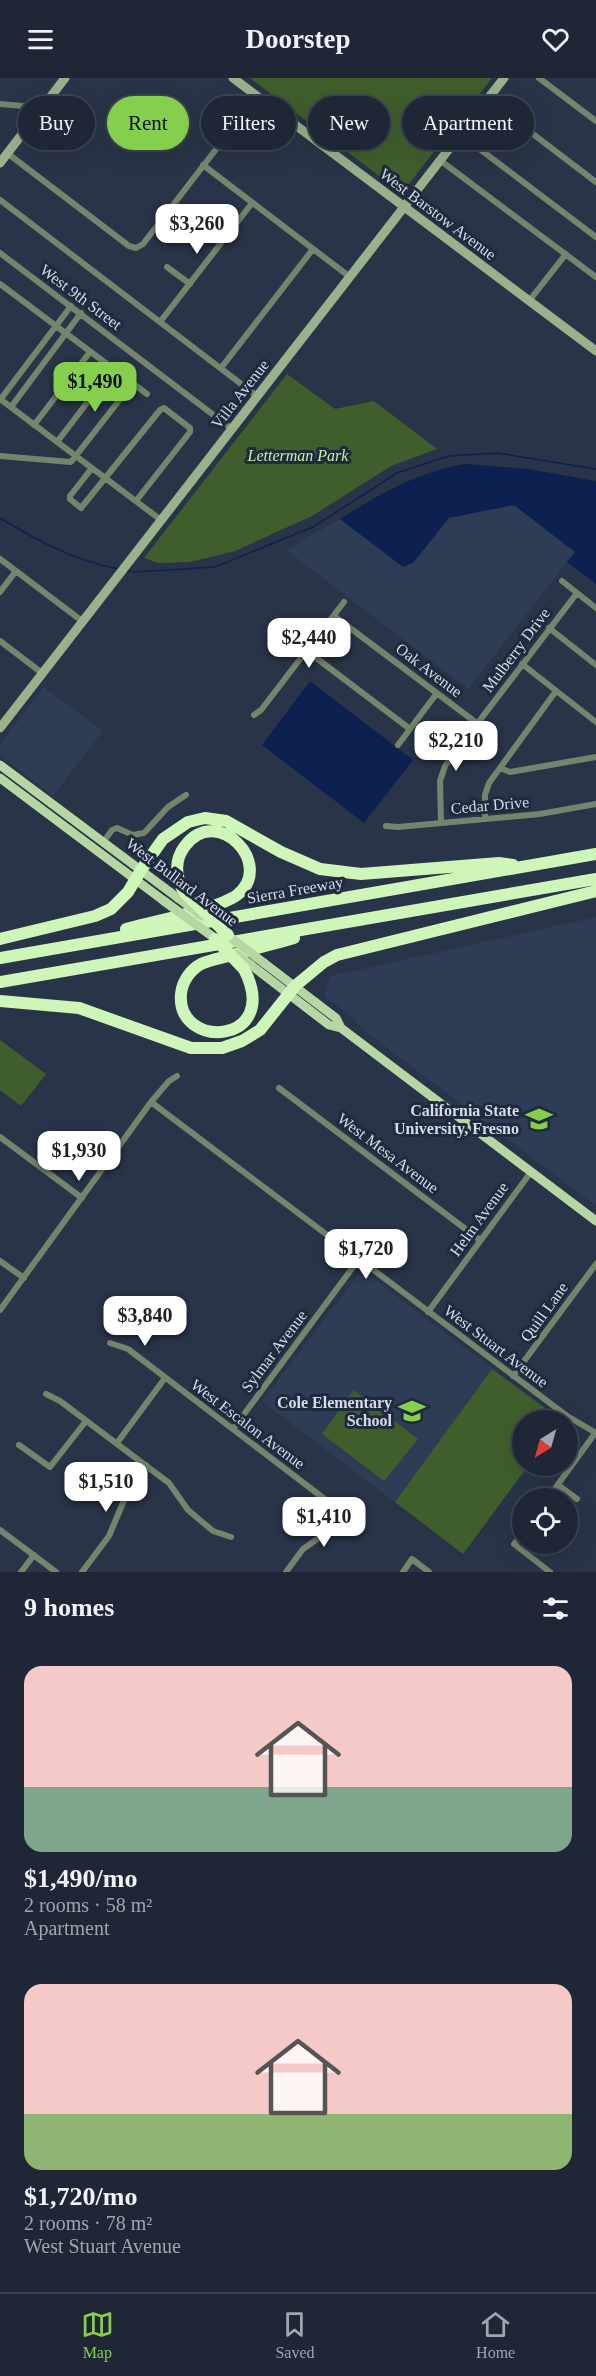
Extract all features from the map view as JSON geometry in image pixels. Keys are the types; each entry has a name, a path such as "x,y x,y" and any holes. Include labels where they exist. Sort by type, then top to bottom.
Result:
{"highway":[{"path":"0,939 95,916 111,909 121,901 164,839 188,822 205,818 226,821 257,836 281,852 320,869 361,874 499,863 526,866"},
{"path":"53,948 211,906 236,896 246,883 249,870 247,857 240,844 229,836 215,832 202,834 190,841 182,850 177,864 181,895 221,937 248,967 254,1000 249,1016 230,1031 221,1033 206,1031 193,1023 184,1010 182,989 188,976 201,964 372,917"},
{"name":"Sierra Freeway","path":"0,958 596,854"},
{"path":"0,982 596,879"},
{"path":"0,1001 79,1008 138,1027 183,1045 210,1049 232,1045 252,1036 270,1019 292,990 324,962 337,955 596,891"}],"main road":[{"path":"51,96 65,78"},
{"name":"West Barstow Avenue","path":"232,78 257,96"},
{"name":"Villa Avenue","path":"490,96 504,78"},
{"name":"West Barstow Avenue","path":"296,125 596,351"},
{"path":"0,162 18,139"},
{"name":"Villa Avenue","path":"0,728 450,150"},
{"name":"West Bullard Avenue","path":"0,765 104,841 164,901 264,963 329,1025 341,1028 596,1221"},
{"name":"West Bullard Avenue","path":"0,778 139,875 181,895"},
{"path":"53,817 82,831 97,842 104,841"},
{"name":"West Bullard Avenue","path":"248,967 292,990"}],"street":[{"path":"539,78 596,121"},
{"path":"0,104 18,106"},
{"path":"534,135 596,182"},
{"path":"7,153 129,246 136,248 143,244 215,150"},
{"path":"481,150 596,237"},
{"path":"441,162 596,277"},
{"path":"203,165 350,277"},
{"path":"0,200 258,396"},
{"path":"160,322 252,203"},
{"path":"208,215 230,232"},
{"path":"221,368 313,249"},
{"name":"West 9th Street","path":"0,253 232,429"},
{"path":"529,301 566,254"},
{"path":"167,267 190,284"},
{"path":"0,284 147,394"},
{"path":"71,306 0,400 161,520"},
{"path":"11,407 81,314"},
{"path":"34,425 90,352"},
{"path":"57,442 113,369"},
{"path":"0,456 71,462 132,384"},
{"path":"92,468 70,496 81,508 160,410 164,408 190,428 190,432 136,501"},
{"path":"0,559 82,621"},
{"path":"0,592 16,571"},
{"path":"562,581 596,608"},
{"name":"Mulberry Drive","path":"441,822 441,781 445,766 577,593"},
{"path":"254,715 261,710 344,602"},
{"name":"Oak Avenue","path":"334,616 478,724"},
{"path":"549,628 596,665"},
{"path":"0,641 42,673"},
{"path":"307,651 410,729"},
{"path":"522,664 596,722"},
{"path":"485,819 485,795 489,783 556,691"},
{"path":"398,745 437,693"},
{"path":"500,768 510,772 596,757"},
{"path":"104,841 112,830 117,828 134,835 144,834 168,807 186,795"},
{"name":"Cedar Drive","path":"386,826 540,814 596,804"},
{"path":"0,1310 151,1102 169,1081 177,1076"},
{"name":"West Mesa Avenue","path":"279,1088 480,1240"},
{"name":"West Stuart Avenue","path":"151,1102 513,1376 567,1416 596,1432"},
{"path":"0,1137 82,1198"},
{"name":"Helm Avenue","path":"428,1312 531,1172"},
{"name":"Sylmar Avenue","path":"233,1429 359,1259"},
{"path":"0,1261 24,1278"},
{"name":"Quill Lane","path":"513,1376 596,1264"},
{"name":"West Escalon Avenue","path":"110,1343 128,1349 335,1507 342,1515 333,1528 303,1549 286,1572"},
{"path":"117,1443 165,1378"},
{"path":"46,1394 60,1401 169,1483 188,1510 213,1531 231,1537"},
{"path":"19,1445 50,1467 86,1421"},
{"path":"556,1488 596,1432"},
{"path":"82,1572 109,1536 126,1498 146,1466"},
{"path":"558,1485 562,1488"},
{"path":"0,1530 56,1572"},
{"path":"526,1554 549,1572"},
{"path":"21,1572 34,1555"},
{"path":"403,1572 412,1559 429,1572"}],"shaded area":[{"path":"514,505 575,552 468,689 286,550 340,519 404,567 413,563 449,518"},
{"path":"44,687 103,731 53,796 0,755 0,744"},
{"name":"California State University, Fresno","path":"596,917 596,1206 366,1032 352,1017 324,996 330,976"},
{"name":"Cole Elementary School","path":"362,1270 548,1410 512,1410 512,1476 521,1476 463,1554 262,1401"}],"green space":[{"path":"250,78 492,78 478,96 402,96 402,150 435,150 404,190 399,191 345,150 390,150 390,96 308,96 308,122 296,113 296,96 274,96"},
{"name":"Letterman Park","path":"287,374 335,409 374,401 437,449 391,466 312,516 235,551 190,562 158,563 144,558"},
{"path":"0,1040 46,1074 21,1106 0,1090"},
{"path":"492,1369 547,1410 512,1410 512,1476 521,1476 463,1554 395,1502"},
{"path":"354,1390 418,1439 384,1481 322,1434"}],"water":[{"path":"466,464 528,469 596,481 596,584 567,562 575,552 514,505 449,518 413,563 403,567 340,519 416,478"},
{"path":"310,681 413,760 364,823 262,745"}],"waterway":[{"path":"127,571 215,567 313,527 397,473 449,456 497,453 596,469"},
{"path":"0,518 57,549 87,561 119,569"}],"place":[{"name":"California State University, Fresno","path":"539,1119"},
{"name":"Cole Elementary School","path":"412,1411"}]}
